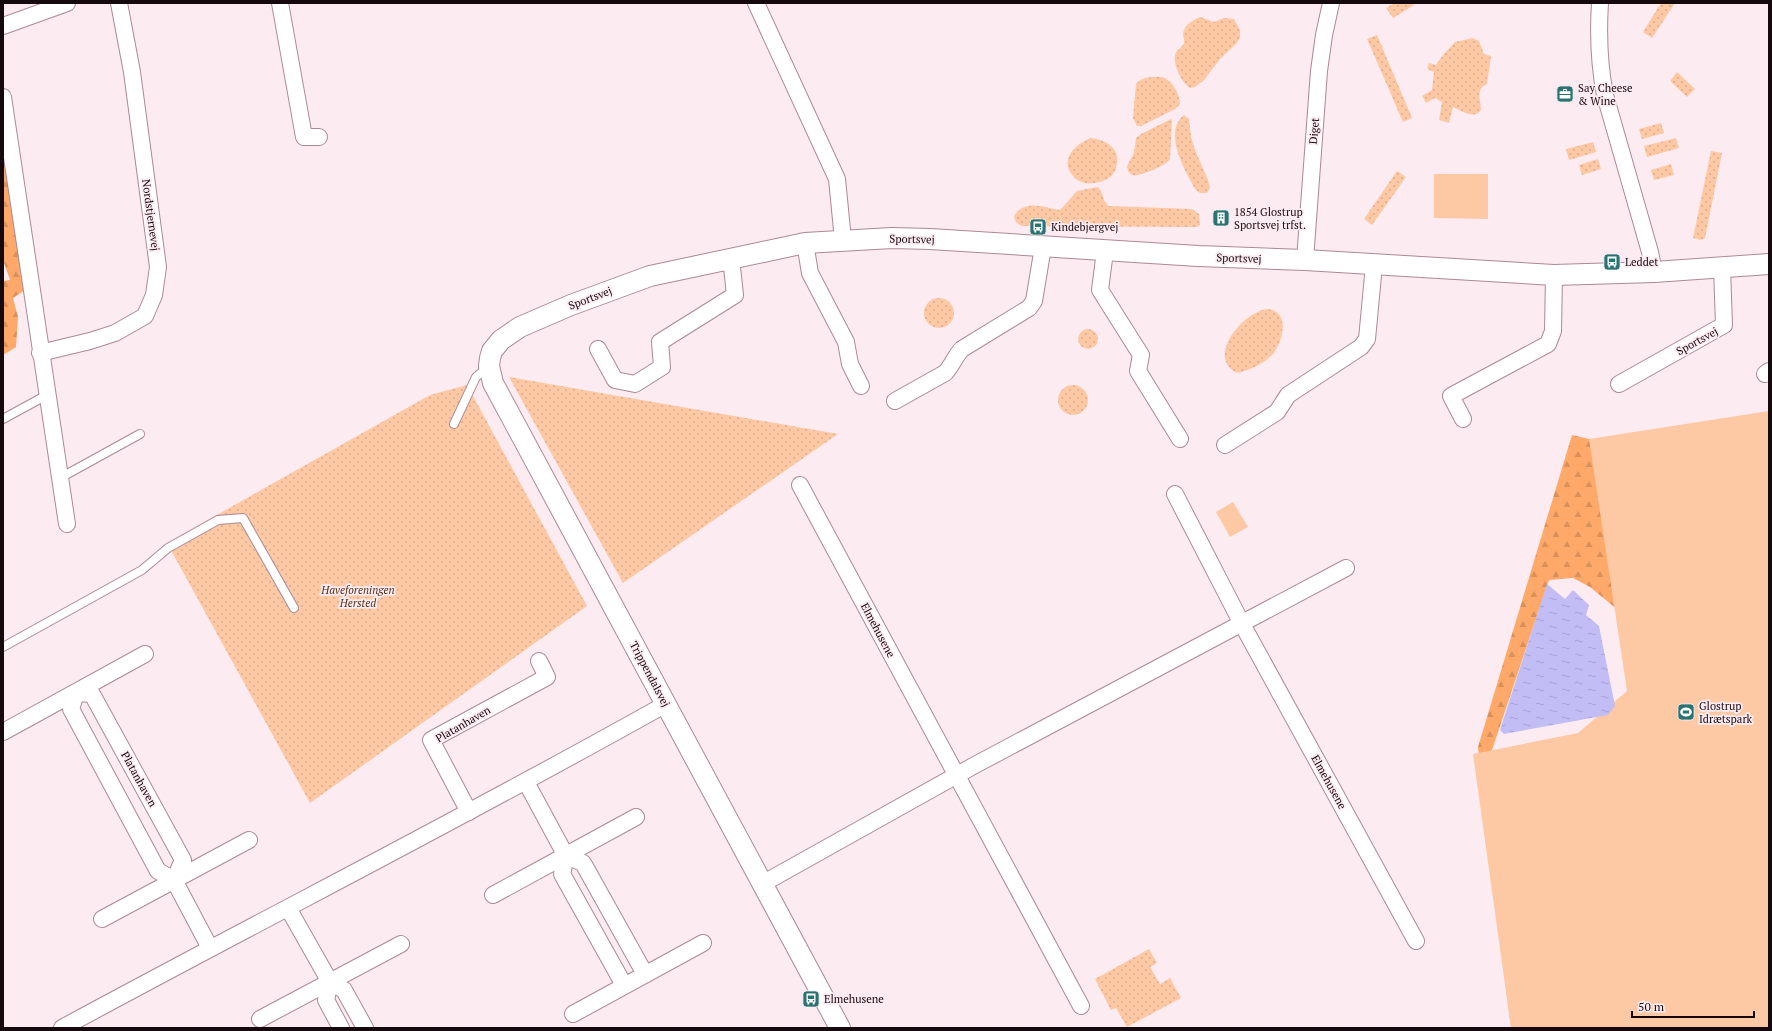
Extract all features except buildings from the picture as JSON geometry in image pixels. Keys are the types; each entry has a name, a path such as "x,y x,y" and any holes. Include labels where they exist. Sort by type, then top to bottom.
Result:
{"street":[{"path":"3,26 67,3"},
{"name":"Nordstjernevej","path":"40,353 90,341 115,333 145,316 154,295 158,267 132,72 119,3"},
{"path":"280,3 304,137 319,137"},
{"path":"756,3 837,179 843,240"},
{"name":"Diget","path":"1305,260 1319,71 1324,35 1331,3"},
{"path":"1600,3 1600,73 1650,252 1654,272"},
{"path":"3,99 40,353 67,524"},
{"name":"Sportsvej","path":"489,366 492,351 501,340 520,327 571,305 650,276 805,243 892,238 930,239 1105,251 1305,260 1554,275 1654,272 1769,264"},
{"path":"805,243 810,273 846,342 850,364 862,386"},
{"path":"895,401 945,373 962,349 1029,308 1034,301 1042,247"},
{"path":"1105,251 1100,290 1141,355 1138,371 1180,439"},
{"path":"598,349 615,380 635,384 662,367 660,342 735,295 731,258"},
{"path":"1225,445 1277,412 1288,395 1361,347 1367,339 1374,265"},
{"name":"Sportsvej","path":"1619,384 1724,325 1722,268"},
{"path":"1463,419 1450,396 1548,344 1553,331 1554,275"},
{"name":"Trippendalsvej","path":"489,366 493,383 840,1028"},
{"name":"Elmehusene","path":"800,485 1081,1006"},
{"name":"Elmehusene","path":"1175,494 1242,624 1416,941"},
{"path":"762,884 956,776 1346,568"},
{"path":"3,732 145,654"},
{"name":"Platanhaven","path":"469,812 431,740 548,677 539,661"},
{"path":"76,693 71,709 158,871 174,880 210,948"},
{"name":"Platanhaven","path":"76,693 92,694 183,860 174,880"},
{"path":"62,1028 210,948 526,782 666,704"},
{"path":"526,782 566,856 562,874 624,985"},
{"path":"493,895 636,817"},
{"path":"102,919 249,840"},
{"path":"566,856 583,862 645,974"},
{"path":"288,908 330,982 344,990 365,1028"},
{"path":"573,1014 703,943"},
{"path":"260,1020 401,944"},
{"path":"330,982 326,1000 341,1028"}],"lane":[{"path":"454,424 476,377 489,366"},
{"path":"3,420 47,394"},
{"path":"60,478 140,434"},
{"path":"3,647 142,570 168,548 218,520 243,518 294,608"}],"green space":[{"path":"1395,3 1412,3 1414,5 1393,18 1386,8"},
{"path":"1661,3 1675,3 1652,38 1643,32"},
{"path":"1200,17 1214,22 1224,18 1234,19 1240,30 1240,37 1237,43 1220,59 1204,80 1195,87 1190,88 1184,82 1179,73 1175,64 1175,55 1184,43 1183,34 1185,28 1192,21"},
{"path":"1377,35 1412,118 1403,122 1367,39"},
{"path":"1473,38 1479,41 1484,54 1491,56 1487,84 1483,86 1480,92 1481,110 1475,114 1468,114 1453,107 1449,123 1439,120 1442,102 1435,98 1426,103 1422,96 1432,90 1434,72 1427,69 1429,63 1436,65 1455,42"},
{"path":"1677,72 1695,89 1687,97 1670,81"},
{"path":"1163,77 1175,88 1179,96 1180,104 1175,109 1141,126 1137,126 1133,118 1136,84 1138,81 1145,78"},
{"path":"1184,115 1189,119 1191,137 1195,150 1208,180 1210,188 1207,193 1200,193 1196,190 1182,163 1175,142 1175,132 1178,122"},
{"path":"1171,119 1170,159 1168,162 1152,170 1132,175 1128,171 1127,166 1134,153 1136,138"},
{"path":"1661,123 1664,133 1642,139 1639,129"},
{"path":"3,134 25,290 13,298 18,317 16,347 3,355 3,281 10,280 3,260"},
{"path":"1091,138 1108,143 1112,147 1117,156 1116,168 1111,176 1101,182 1084,183 1076,179 1070,172 1068,159 1077,146"},
{"path":"1676,138 1679,148 1647,157 1644,146"},
{"path":"1593,142 1596,152 1569,160 1566,149"},
{"path":"1711,151 1722,153 1705,238 1701,240 1693,238"},
{"path":"1598,159 1601,169 1582,175 1579,165"},
{"path":"1671,164 1674,175 1654,180 1651,170"},
{"path":"1397,171 1406,177 1372,225 1364,219"},
{"path":"1434,174 1488,174 1488,219 1434,218"},
{"path":"1097,187 1101,191 1105,202 1109,206 1192,209 1199,214 1200,225 1197,227 1022,226 1015,220 1014,216 1023,207 1041,206 1059,210 1077,191"},
{"path":"939,298 949,303 954,313 949,323 939,328 929,323 924,313 929,303"},
{"path":"1267,309 1275,311 1282,321 1283,327 1280,342 1273,354 1261,364 1237,373 1228,366 1225,357 1226,347 1231,336 1248,318"},
{"path":"1088,329 1095,332 1098,339 1095,346 1088,349 1081,346 1078,339 1081,332"},
{"path":"509,377 838,434 623,583"},
{"name":"Haveforeningen Hersted","path":"467,385 587,606 310,803 167,543 430,395"},
{"path":"1073,385 1084,389 1088,400 1084,411 1073,415 1062,411 1058,400 1062,389"},
{"name":"Glostrup Idrætspark","path":"1769,411 1769,1028 1511,1028 1473,754 1578,733 1627,691 1589,439"},
{"path":"1572,435 1593,440 1618,610 1590,587 1573,578 1549,580 1488,762 1511,1028 1478,747"},
{"path":"1233,502 1248,527 1230,537 1216,512"},
{"path":"1149,949 1157,963 1150,967 1160,984 1170,978 1181,998 1127,1027 1116,1008 1111,1010 1095,979"}],"water":[{"path":"1547,584 1565,599 1573,590 1589,605 1586,615 1599,626 1615,706 1608,715 1504,734 1500,730"}],"place":[{"name":"Say Cheese & Wine","path":"1565,94"},
{"name":"1854 Glostrup Sportsvej trfst.","path":"1221,218"},
{"name":"Kindebjergvej","path":"1038,227"},
{"name":"Leddet","path":"1612,262"},
{"name":"Glostrup Idrætspark","path":"1686,712"},
{"name":"Elmehusene","path":"811,999"}]}
